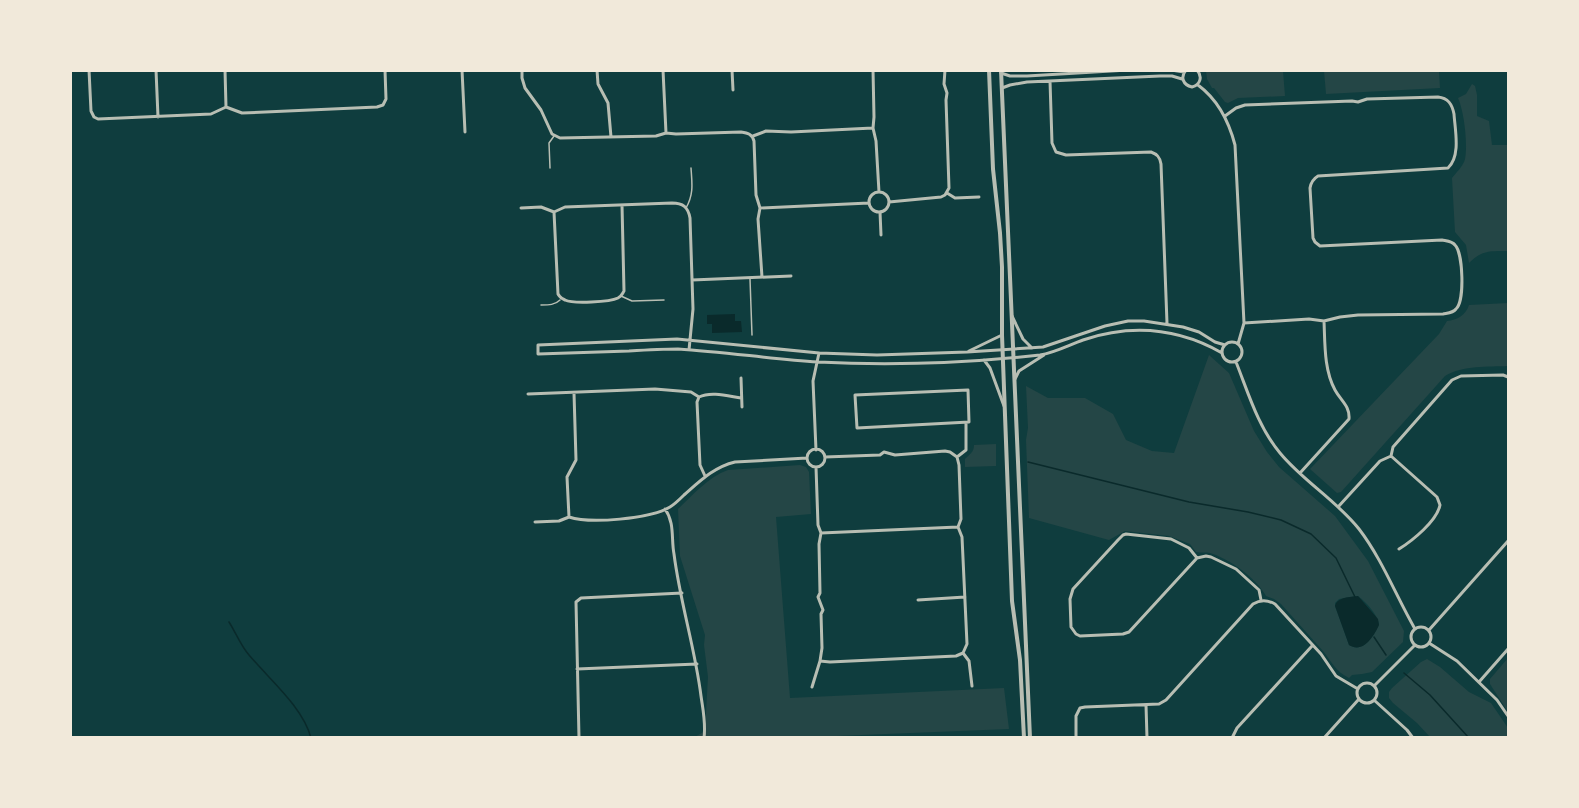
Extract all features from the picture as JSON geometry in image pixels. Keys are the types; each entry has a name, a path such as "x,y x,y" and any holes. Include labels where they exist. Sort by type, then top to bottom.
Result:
{"street":[{"path":"89,70 91,111 98,119 211,114 226,107 242,113 377,107 383,105 386,99 385,70"},
{"path":"156,70 158,117"},
{"path":"225,70 226,107"},
{"path":"462,70 465,132"},
{"path":"522,70 525,88 541,110 554,136 560,138 741,132 752,136 756,195 760,208 758,219 762,277"},
{"path":"597,70 598,84 608,103 611,137"},
{"path":"663,70 666,133"},
{"path":"732,70 733,90"},
{"path":"873,70 873,128 879,192"},
{"path":"889,202 941,197 947,193 949,188 945,70"},
{"path":"989,70 993,169 1000,244 1006,478 1012,601 1020,660 1024,738"},
{"path":"1030,738 1001,72 1010,76 1027,76 1128,70"},
{"path":"1172,70 1185,71 1182,80"},
{"path":"1197,70 1201,78 1198,85"},
{"path":"1002,88 1010,84 1160,76 1172,76 1189,86 1198,85"},
{"path":"1050,81 1052,143 1056,152 1066,155 1151,152 1160,158 1167,323"},
{"path":"1198,85 1225,116 1235,145 1244,323 1238,344 1242,354 1236,362"},
{"path":"1225,116 1245,105 1358,102 1367,99 1438,97 1445,98 1453,108 1456,153 1455,160 1448,168 1318,176 1314,178 1310,188 1313,238 1320,246 1442,240 1452,242 1457,246 1460,252 1462,291 1461,303 1456,309 1443,314 1358,315 1324,321 1309,319 1244,323"},
{"path":"752,136 766,131 873,128"},
{"path":"879,192 885,195 889,202 887,208 880,212"},
{"path":"879,192 871,196 869,203 872,209 880,212"},
{"path":"947,193 955,198 979,196"},
{"path":"521,208 541,207 554,212 565,207 679,203 686,208 690,218 693,280 689,350"},
{"path":"760,208 869,203"},
{"path":"554,212 558,294 561,298 573,302 610,300 621,296 625,286 622,205"},
{"path":"880,212 881,235"},
{"path":"693,280 791,276"},
{"path":"1011,314 1023,339 1033,348"},
{"path":"1045,354 876,364 817,362 676,349 538,354 538,345 677,339 819,353 877,355 968,352 1043,347 1111,324 1128,321 1167,323 1225,345 1233,342 1238,344"},
{"path":"1300,473 1349,419 1349,410 1335,391 1329,376 1324,321"},
{"path":"1015,380 1019,371 1045,354 1112,332 1138,330 1166,332 1188,337 1222,353 1227,361 1236,362"},
{"path":"968,352 1002,335"},
{"path":"1222,353 1225,345"},
{"path":"816,450 813,381 819,353"},
{"path":"983,359 990,368 1005,407"},
{"path":"1236,362 1263,427 1276,448 1357,527 1376,555 1415,629"},
{"path":"1391,456 1393,447 1452,380 1461,376 1503,375 1509,377"},
{"path":"741,378 742,408"},
{"path":"528,394 656,389 691,392 699,397 709,394 741,398"},
{"path":"957,457 966,450 966,423 969,422 968,390 855,395 857,428 966,423"},
{"path":"569,517 567,477 576,460 574,393"},
{"path":"699,397 697,402 699,465 705,476"},
{"path":"807,458 809,453 816,450 823,453 825,457"},
{"path":"820,661 956,656 966,650 967,644 962,537 958,527 960,519 957,457 950,452 896,455 884,452 880,455 825,457"},
{"path":"1338,507 1380,460 1391,456"},
{"path":"1391,456 1437,497 1440,505 1436,515 1410,542 1399,549"},
{"path":"816,467 822,464 825,457"},
{"path":"535,522 558,521 569,517 580,521 643,517 671,507 705,476 724,465 735,462 807,458"},
{"path":"807,458 809,463 816,467"},
{"path":"812,687 822,648 821,614 823,610 818,597 820,593 819,544 821,533 818,525 816,467"},
{"path":"665,509 670,516 674,554 697,664 705,724 704,738"},
{"path":"821,533 958,527"},
{"path":"1197,558 1189,548 1171,539 1122,535 1073,590 1071,594 1073,631 1080,636 1129,632 1197,558 1206,556 1236,568 1259,590 1261,600"},
{"path":"1429,630 1509,541"},
{"path":"579,738 576,602 581,598 682,593"},
{"path":"918,600 965,597"},
{"path":"1076,738 1076,717 1080,708 1159,704 1166,700 1253,604 1261,600 1275,604 1321,654 1336,676 1358,688"},
{"path":"1414,645 1411,638 1415,629 1421,627 1429,630"},
{"path":"1414,645 1422,647 1429,644 1431,638 1429,630"},
{"path":"1429,644 1457,661 1497,700 1509,716"},
{"path":"1374,686 1414,645"},
{"path":"1232,738 1237,728 1312,646"},
{"path":"1479,682 1509,649"},
{"path":"963,653 969,661 972,686"},
{"path":"577,669 697,664"},
{"path":"1362,684 1374,686 1377,692 1374,700 1365,703 1359,699 1358,688 1362,684"},
{"path":"1324,738 1359,699"},
{"path":"1374,700 1407,729 1413,738"},
{"path":"1146,705 1148,738"}],"lane":[{"path":"549,168 549,143 554,136"},
{"path":"686,208 692,194 691,168"},
{"path":"750,278 752,334"},
{"path":"621,296 632,301 664,300"},
{"path":"542,305 557,303 561,298"}],"shaded area":[{"path":"1206,71 1283,71 1285,96 1238,98 1228,103 1212,88"},
{"path":"1324,71 1439,71 1440,88 1326,94"},
{"path":"1472,84 1475,86 1477,95 1477,116 1489,121 1492,145 1508,145 1508,251 1487,252 1469,263 1466,245 1455,232 1452,178 1463,164 1466,153 1464,119 1458,98 1466,94"},
{"path":"1508,303 1508,366 1468,368 1445,376 1341,492 1337,493 1310,469 1439,334 1447,321 1461,316 1469,305"},
{"path":"735,314 735,321 741,321 742,332 712,333 712,324 707,324 707,315"},
{"path":"1209,355 1229,373 1254,431 1267,452 1279,467 1335,516 1368,561 1404,631 1403,642 1372,672 1352,675 1349,678 1337,669 1281,604 1266,596 1249,576 1226,560 1210,553 1196,552 1190,544 1169,536 1125,531 1109,540 1029,518 1026,386 1048,398 1085,398 1113,414 1126,440 1152,451 1174,453","holes":["1358,596 1374,612 1379,624 1367,642 1354,647 1349,645 1335,603 1339,599"]},
{"path":"996,444 996,466 965,467 965,459 974,445"},
{"path":"800,465 806,467 809,472 811,514 776,517 790,698 1004,688 1009,729 788,738 695,737 705,731 708,677 705,635 680,556 678,509 707,482 728,470"},
{"path":"1358,596 1378,619 1379,625 1363,646 1354,647 1349,645 1335,606 1341,599"},
{"path":"1508,658 1508,712 1490,684 1490,679"},
{"path":"1427,659 1469,692 1491,703 1508,728 1508,737 1430,737 1393,703 1389,698 1392,688"}],"waterway":[{"path":"1028,462 1189,502 1281,520 1311,534 1336,558 1355,597"},
{"path":"229,622 246,651 301,715 311,738"},
{"path":"1374,637 1386,655"},
{"path":"1404,673 1430,695 1469,738"}]}
